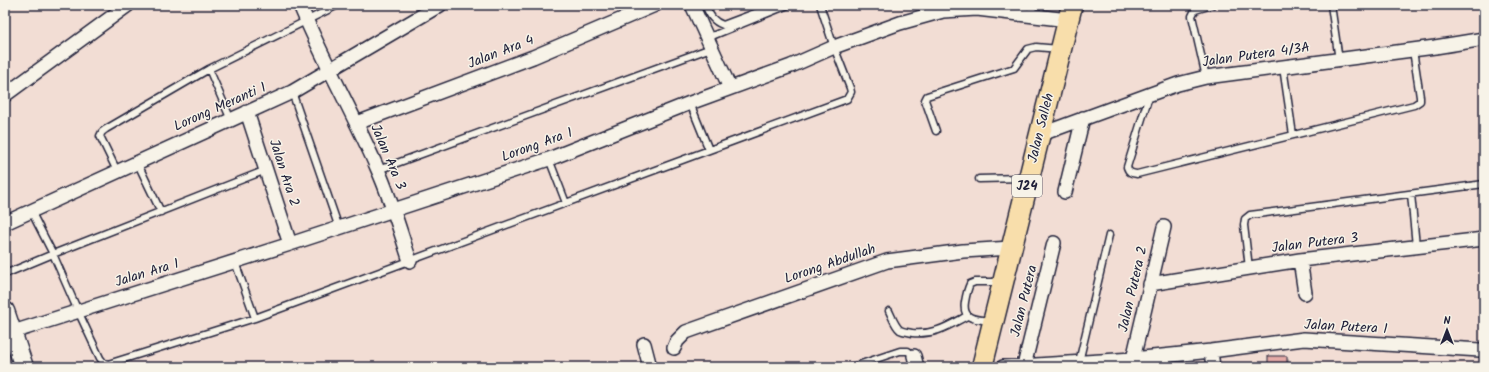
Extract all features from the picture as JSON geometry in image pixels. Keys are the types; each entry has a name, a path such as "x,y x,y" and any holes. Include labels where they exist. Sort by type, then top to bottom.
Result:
{"main road":[{"name":"Jalan Salleh","path":"982,367 1070,13"},
{"path":"5,311 24,367"}],"street":[{"path":"5,95 128,5"},
{"name":"Jalan Ara 3","path":"300,5 378,170 410,261"},
{"name":"Lorong Meranti 1","path":"5,223 292,92 440,5"},
{"name":"Jalan Ara 4","path":"357,123 533,57 655,5"},
{"path":"692,5 730,88"},
{"name":"Lorong Ara 1","path":"290,244 549,159 690,103 791,66 834,47 900,22 943,11 977,9 1032,10 1070,13"},
{"name":"Jalan Putera 4/3A","path":"1039,135 1149,94 1178,84 1206,77 1413,50 1484,39"},
{"name":"Jalan Ara 2","path":"247,112 290,244"},
{"path":"1065,192 1083,118"},
{"name":"Jalan Putera 2","path":"1133,359 1164,227"},
{"name":"Jalan Putera 3","path":"1150,284 1300,260 1484,239"},
{"name":"Jalan Putera","path":"1024,366 1054,243"},
{"name":"Jalan Ara 1","path":"13,332 290,244"},
{"name":"Lorong Abdullah","path":"674,348 677,341 686,332 887,261 963,251 1011,248"},
{"path":"1300,260 1306,293"},
{"name":"Jalan Putera 1","path":"1003,367 1133,359 1304,340 1480,350"},
{"path":"644,344 650,367"},
{"path":"1211,351 1213,367"}],"lane":[{"path":"117,171 100,136 102,132 210,69 338,5"},
{"path":"705,5 714,21 723,25 776,5"},
{"path":"378,170 709,43 788,5"},
{"path":"31,211 53,254 100,358 104,363 108,364 255,318 847,99 851,92 850,88 820,5"},
{"path":"1206,77 1192,16 1195,10 1212,5"},
{"path":"1331,5 1339,60"},
{"path":"936,131 925,100 927,96 1014,68 1028,49 1036,47 1061,49"},
{"path":"1149,94 1127,167 1129,172 1132,173 1138,174 1417,104 1420,101 1420,97 1413,50"},
{"path":"1284,67 1293,135"},
{"path":"210,69 230,120"},
{"path":"292,92 340,228"},
{"path":"690,103 709,150"},
{"path":"549,159 566,204"},
{"path":"137,162 161,212"},
{"path":"5,274 266,170"},
{"path":"979,179 1029,178"},
{"path":"1249,268 1244,225 1245,219 1250,215 1484,184"},
{"path":"1411,194 1416,246"},
{"path":"1078,362 1109,235"},
{"path":"235,262 255,318"},
{"path":"994,321 971,318 967,316 964,309 967,291 970,284 975,282 1003,282"},
{"path":"890,311 900,330 922,334 928,334 945,328 967,316"},
{"path":"853,367 900,351 908,351 916,362"}],"building":[{"path":"1268,356 1287,356 1287,367 1268,367"}]}
